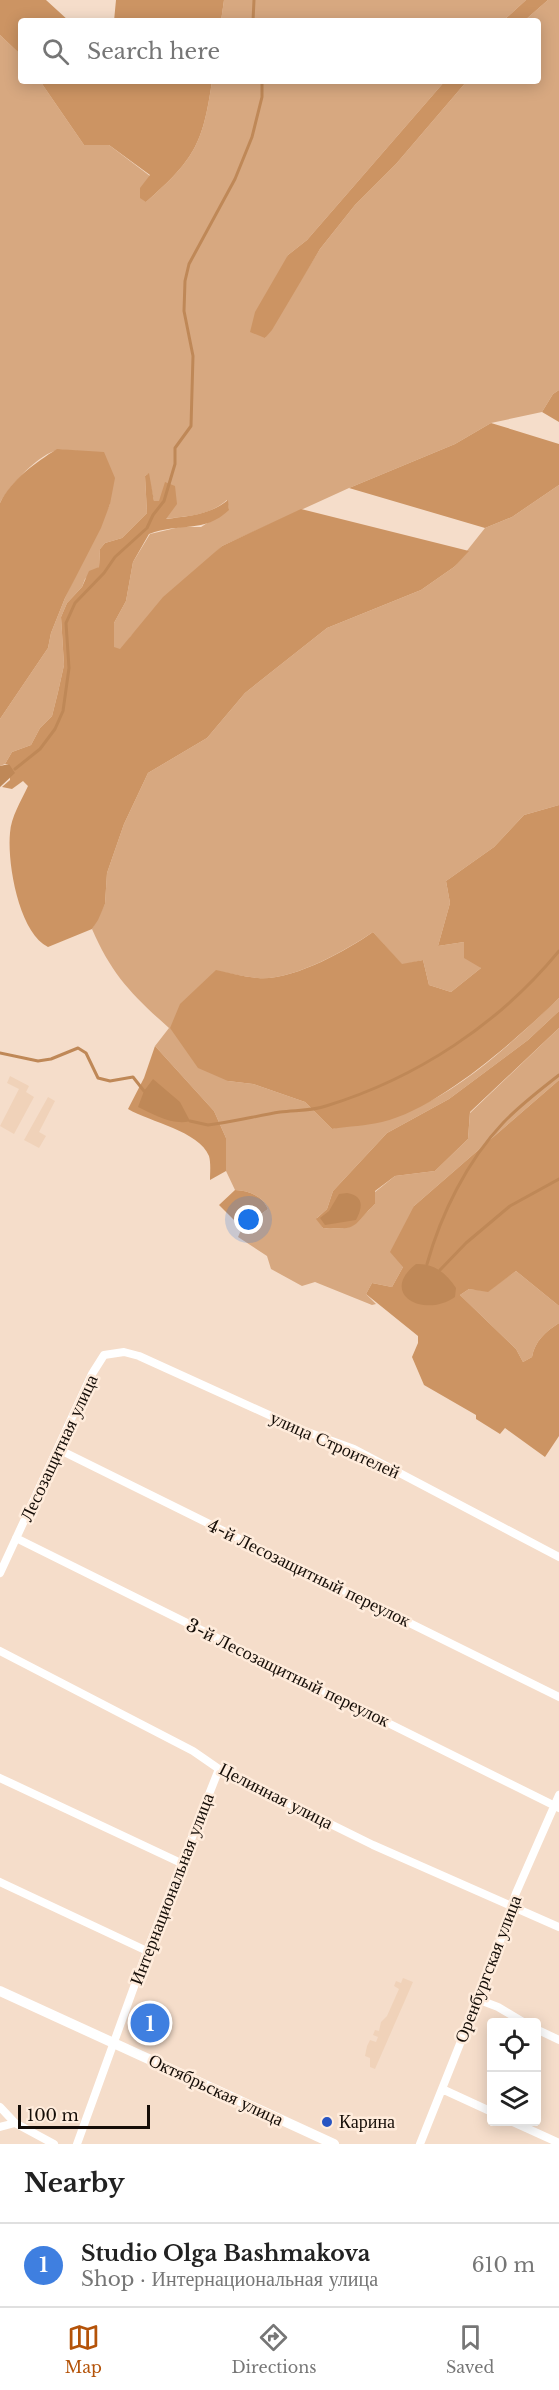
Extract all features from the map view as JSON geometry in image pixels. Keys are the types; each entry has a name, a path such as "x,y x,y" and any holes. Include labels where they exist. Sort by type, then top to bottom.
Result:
{"street":[{"name":"улица Строителей","path":"104,1355 124,1352 139,1356 302,1430 354,1449 559,1557"},
{"name":"Лесозащитная улица","path":"0,1574 92,1374 104,1355"},
{"name":"4-й Лесозащитный переулок","path":"58,1449 559,1697"},
{"name":"3-й Лесозащитный переулок","path":"16,1538 557,1807"},
{"name":"Целинная улица","path":"0,1652 193,1751 219,1768 373,1845 511,1908 559,1927"},
{"name":"Интернациональная улица","path":"76,2144 147,1951 219,1768"},
{"path":"0,1778 181,1863"},
{"name":"Оренбургская улица","path":"420,2144 511,1908 557,1807 559,1795"},
{"path":"0,1882 147,1951"},
{"name":"Октябрьская улица","path":"0,1991 334,2144"},
{"path":"477,1999 498,2007 516,2018"},
{"path":"541,2031 559,2040"},
{"path":"442,2089 487,2110"},
{"path":"0,2107 15,2123 54,2144"},
{"path":"0,2127 15,2123"},
{"path":"523,2126 559,2143"}],"shaded area":[{"path":"0,0 46,0 66,18 18,18 18,52 0,35"},
{"path":"116,0 224,0 221,18 114,18"},
{"path":"224,0 526,0 506,18 221,18"},
{"path":"526,0 548,0 527,18 506,18"},
{"path":"548,0 559,0 559,390 553,394 542,412 491,423 455,444 349,488 222,546 131,636 121,650 114,648 114,623 126,601 133,562 150,534 180,527 201,527 229,509 227,500 205,512 164,519 162,497 159,502 154,501 148,474 145,476 147,513 122,538 105,543 100,549 99,567 85,579 82,587 67,603 61,617 64,665 52,716 40,728 31,745 12,752 5,764 0,766 0,719 48,648 51,633 65,598 110,504 78,451 63,450 51,452 34,463 10,488 0,503 0,35 18,52 18,84 42,84 84,145 109,145 150,176 146,202 186,162 194,149 205,121 212,84 442,84 307,240 288,255 265,338 320,249 355,205 396,164 464,84 541,84 541,18 527,18"},
{"path":"42,84 212,84 205,121 194,149 186,162 146,202 140,198 140,188 150,175 109,145 84,145"},
{"path":"442,84 464,84 396,164 355,205 320,249 272,330 265,338 250,332 255,312 288,255 307,240"},
{"path":"559,390 559,422 542,412 553,394"},
{"path":"491,423 559,444 559,485 512,517 485,528 349,488 455,444"},
{"path":"57,449 104,452 115,478 110,504 101,528 65,598 51,633 48,648 0,719 0,503 18,479"},
{"path":"149,473 154,501 159,501 165,482 175,486 177,504 166,519 206,512 228,500 229,510 220,517 201,525 149,534 133,562 126,601 114,623 114,647 120,649 163,597 222,546 301,509 469,551 454,567 421,590 327,628 245,693 207,738 148,773 124,824 107,873 105,904 98,920 92,929 48,947 29,928 22,913 13,879 10,833 14,815 28,786 23,781 12,789 2,787 10,780 9,764 5,764 12,752 31,745 40,728 52,716 64,665 61,617 67,603 82,587 89,571 99,567 100,549 105,543 122,538 147,513 145,476"},
{"path":"559,485 559,805 524,815 494,847 446,881 450,903 438,946 464,942 481,968 451,992 429,985 423,960 402,965 373,932 333,956 286,975 258,978 216,971 228,1081 253,1084 305,1102 332,1129 393,1115 433,1100 490,1060 559,998 559,1011 528,1040 449,1099 387,1133 333,1191 327,1209 317,1218 323,1228 343,1228 354,1225 375,1204 375,1192 395,1176 435,1171 468,1139 470,1113 559,1028 559,1080 414,1206 403,1267 392,1287 372,1283 366,1294 376,1304 372,1305 315,1282 302,1286 271,1269 267,1256 238,1237 242,1228 268,1209 262,1200 254,1195 235,1190 226,1171 226,1138 214,1111 155,1046 169,1028 144,1005 115,972 92,929 105,904 107,873 124,824 148,773 207,738 245,693 327,628 421,590 454,567 485,528 512,517"},
{"path":"9,764 15,773 0,787 0,766"},
{"path":"559,805 559,998 500,1052 428,1102 405,1114 382,1122 332,1129 305,1102 253,1084 228,1081 198,1068 170,1028 180,1004 216,970 258,978 287,975 334,956 373,932 402,964 423,960 429,985 451,992 481,968 464,958 464,942 438,946 450,903 446,881 494,847 524,815"},
{"path":"559,1011 559,1028 470,1112 468,1139 435,1171 395,1176 375,1191 375,1204 354,1225 343,1228 323,1228 316,1219 327,1209 333,1191 387,1133 449,1099 528,1040"},
{"path":"155,1046 214,1111 226,1138 226,1171 210,1180 209,1156 204,1147 173,1128 128,1109 144,1078"},
{"path":"10,1076 29,1086 26,1092 34,1097 14,1134 0,1126 19,1089 7,1083"},
{"path":"153,1079 180,1102 190,1121 170,1121 138,1107 144,1091"},
{"path":"559,1080 559,1306 516,1271 488,1292 469,1289 460,1295 516,1349 523,1362 532,1357 541,1337 559,1323 559,1436 545,1457 505,1428 500,1434 476,1419 476,1415 424,1385 412,1357 418,1343 418,1336 366,1294 372,1283 392,1287 403,1267 390,1252 414,1206"},
{"path":"48,1097 55,1101 39,1132 46,1136 39,1148 24,1140"},
{"path":"235,1190 254,1195 262,1200 268,1209 242,1228 219,1205"},
{"path":"347,1193 359,1199 361,1207 356,1220 325,1225 320,1218 329,1211 339,1194"},
{"path":"416,1264 434,1267 444,1274 456,1288 455,1297 443,1303 430,1305 410,1300 403,1293 402,1285 405,1275"},
{"path":"516,1271 559,1306 559,1323 541,1337 532,1357 523,1362 516,1349 460,1295 469,1289 488,1291"},
{"path":"403,1978 413,1982 375,2069 370,2067 370,2058 365,2056 367,2046 370,2040 376,2042 378,2037 373,2035 375,2030 379,2031 381,2022 387,2016 399,1989 394,1986 396,1981 401,1983"}],"waterway":[{"path":"253,18 254,0"},
{"path":"15,769 40,749 55,729 63,711 69,668 66,623 75,603 104,573 115,557 147,528 153,515 164,501 175,464 175,448 191,426 193,356 184,311 185,281 189,264 235,179 252,137 262,97 262,84"},
{"path":"190,1121 208,1125 280,1112 315,1109 360,1094 392,1080 424,1064 483,1025 510,1002 559,951"},
{"path":"0,1053 38,1061 51,1059 78,1048 86,1053 98,1078 110,1081 133,1077 144,1091"},
{"path":"427,1264 448,1207 478,1154 510,1116 559,1075"},
{"path":"440,1270 466,1243 510,1206 559,1179"}],"place":[{"name":"Studio Olga Bashmakova","path":"150,2023"},
{"name":"Карина","path":"327,2122"}]}
